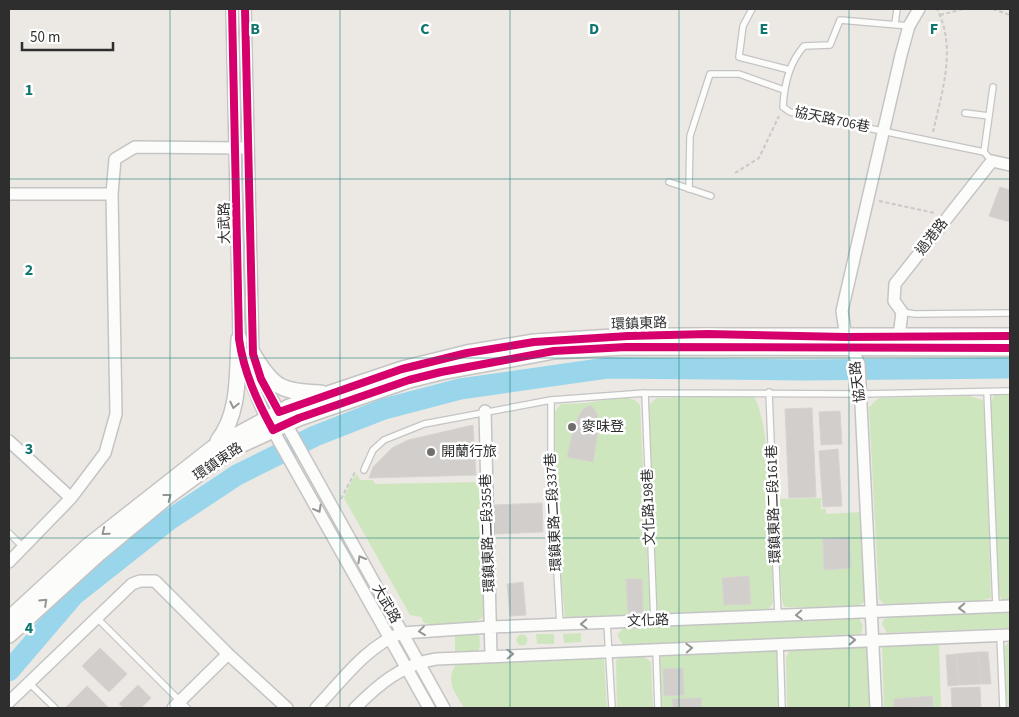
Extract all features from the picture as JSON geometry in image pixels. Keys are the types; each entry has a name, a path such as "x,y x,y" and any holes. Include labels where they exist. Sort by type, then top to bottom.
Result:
{"street":[{"name":"大武路","path":"232,9 242,148 253,354 294,467 429,708"},
{"name":"大武路","path":"246,9 239,340 243,363 279,426 306,461 444,708"},
{"name":"協天路","path":"876,708 859,364 849,343 842,311 909,26 919,9"},
{"path":"9,562 71,498 105,453 116,414 112,194 115,159 135,147 242,148"},
{"path":"988,157 1010,165"},
{"name":"過港路","path":"899,337 902,312 894,301 895,284 988,157"},
{"path":"9,194 112,194"},
{"name":"環鎮東路","path":"9,635 98,554 168,496 234,448 279,426 330,394 411,367 467,353 534,342 628,336 708,334 849,343 1010,348"},
{"name":"環鎮東路","path":"9,619 87,547 213,448 441,372 554,351 636,347 849,343 899,337 1010,336"},
{"path":"213,448 229,428 235,399 239,340"},
{"path":"253,354 275,385 296,392 330,394"},
{"name":"環鎮東路二段355巷","path":"485,411 491,655"},
{"path":"9,441 71,498"},
{"path":"9,702 96,617 132,584 140,581 155,582 228,654 287,708"},
{"name":"文化路","path":"316,708 364,658 390,637 402,633 491,627 1010,606"},
{"path":"355,708 376,687 419,662 491,655 1005,635"},
{"path":"180,706 228,654"}],"lane":[{"path":"752,9 743,26 739,57 790,70"},
{"path":"895,24 897,9"},
{"path":"783,107 784,90 798,53 804,46 830,45 840,20 909,26"},
{"path":"689,189 690,136 710,74 739,74 784,90"},
{"path":"988,157 989,116 993,88"},
{"name":"協天路706巷","path":"783,107 790,112 884,131 988,157"},
{"path":"965,113 989,116"},
{"path":"669,182 711,196"},
{"path":"902,312 915,314 1010,313"},
{"path":"364,470 373,450 384,440 424,424 551,400 645,393 860,389 1010,391"},
{"name":"環鎮東路二段161巷","path":"769,392 778,616"},
{"path":"987,392 996,606"},
{"name":"文化路198巷","path":"645,393 654,621"},
{"name":"環鎮東路二段337巷","path":"551,400 551,465 560,625"},
{"path":"9,533 23,548"},
{"path":"96,617 180,706"},
{"path":"607,623 612,708"},
{"path":"1003,708 1005,635"},
{"path":"780,643 782,708"},
{"path":"656,650 658,708"},
{"path":"28,682 54,708"}],"path":[{"path":"932,142 948,61 947,39 937,9"},
{"path":"940,15 963,9"},
{"path":"993,9 1010,15"},
{"path":"735,173 759,158 783,107"},
{"path":"869,199 938,213"},
{"path":"335,512 353,474 364,470"}],"green space":[{"path":"995,394 1010,395 1010,602 1004,602 999,595 989,406"},
{"path":"753,396 760,410 768,462 772,527 773,603 766,612 724,612 666,616 656,608 647,406 657,398"},
{"path":"970,396 982,400 985,405 991,598 971,603 884,604 879,599 869,407 879,398"},
{"path":"624,397 635,400 640,405 650,615 573,621 565,617 560,568 554,413 561,404 586,403"},
{"path":"357,474 360,480 373,480 375,484 481,482 484,616 472,623 451,625 424,623 421,617 410,615 344,498 353,478"},
{"path":"821,498 821,509 826,509 826,514 862,512 864,602 859,606 850,608 784,607 776,499"},
{"path":"1010,611 1010,628 887,633 882,624 884,619 890,616"},
{"path":"859,618 863,626 861,634 631,645 623,645 617,635 624,627"},
{"path":"455,632 479,632 480,646 478,651 455,652"},
{"path":"581,633 581,642 564,643 563,634"},
{"path":"522,634 528,640 522,646 516,640"},
{"path":"536,634 554,634 554,644 537,644"},
{"path":"1010,641 1010,708 1007,708 1004,647"},
{"path":"939,644 941,708 884,708 882,645"},
{"path":"858,646 868,647 870,708 787,708 786,657 790,651"},
{"path":"771,648 777,653 779,708 661,708 660,658 667,653"},
{"path":"597,655 604,659 607,708 464,708 451,682 451,676 456,664 465,661"},
{"path":"626,655 642,655 651,662 653,708 617,708 616,660"}],"building":[{"path":"1000,187 1010,190 1010,222 989,216"},
{"path":"591,405 597,413 599,427 593,462 567,457 575,423 583,409"},
{"path":"812,408 816,497 789,498 785,409"},
{"path":"840,411 842,444 821,445 819,412"},
{"name":"開蘭行旅","path":"473,425 476,475 369,478 373,467 392,448 408,440"},
{"path":"838,449 842,506 823,507 819,451"},
{"path":"542,503 543,532 495,534 494,505"},
{"path":"849,537 851,568 824,570 823,539"},
{"path":"749,576 751,604 724,605 722,578"},
{"path":"626,579 642,579 643,613 628,613"},
{"path":"523,582 526,615 510,616 507,584"},
{"path":"100,648 127,674 109,692 82,666"},
{"path":"978,652 981,684 959,685 956,654"},
{"path":"978,652 988,652 991,684 981,684"},
{"path":"956,654 959,685 948,686 946,655"},
{"path":"683,668 684,695 664,696 663,669"},
{"path":"138,685 151,698 141,708 124,708 119,704"},
{"path":"87,686 109,708 65,708"},
{"path":"980,687 981,708 952,708 951,688"},
{"path":"933,696 933,706 894,708 894,699"},
{"path":"701,698 702,708 673,708 672,699"}],"waterway":[{"path":"9,671 74,595 169,520 237,475 315,436 384,409 460,389 607,368 804,370 1010,368"}],"cycle path":[{"path":"232,9 239,339 244,363 252,386 273,430 299,418 409,380 441,372 554,351 626,347 1010,348"},
{"path":"245,9 253,354 261,379 279,412 402,369 467,353 534,342 628,336 708,334 846,337 1010,336"}],"place":[{"name":"麥味登","path":"572,427"},
{"name":"開蘭行旅","path":"431,452"}]}
